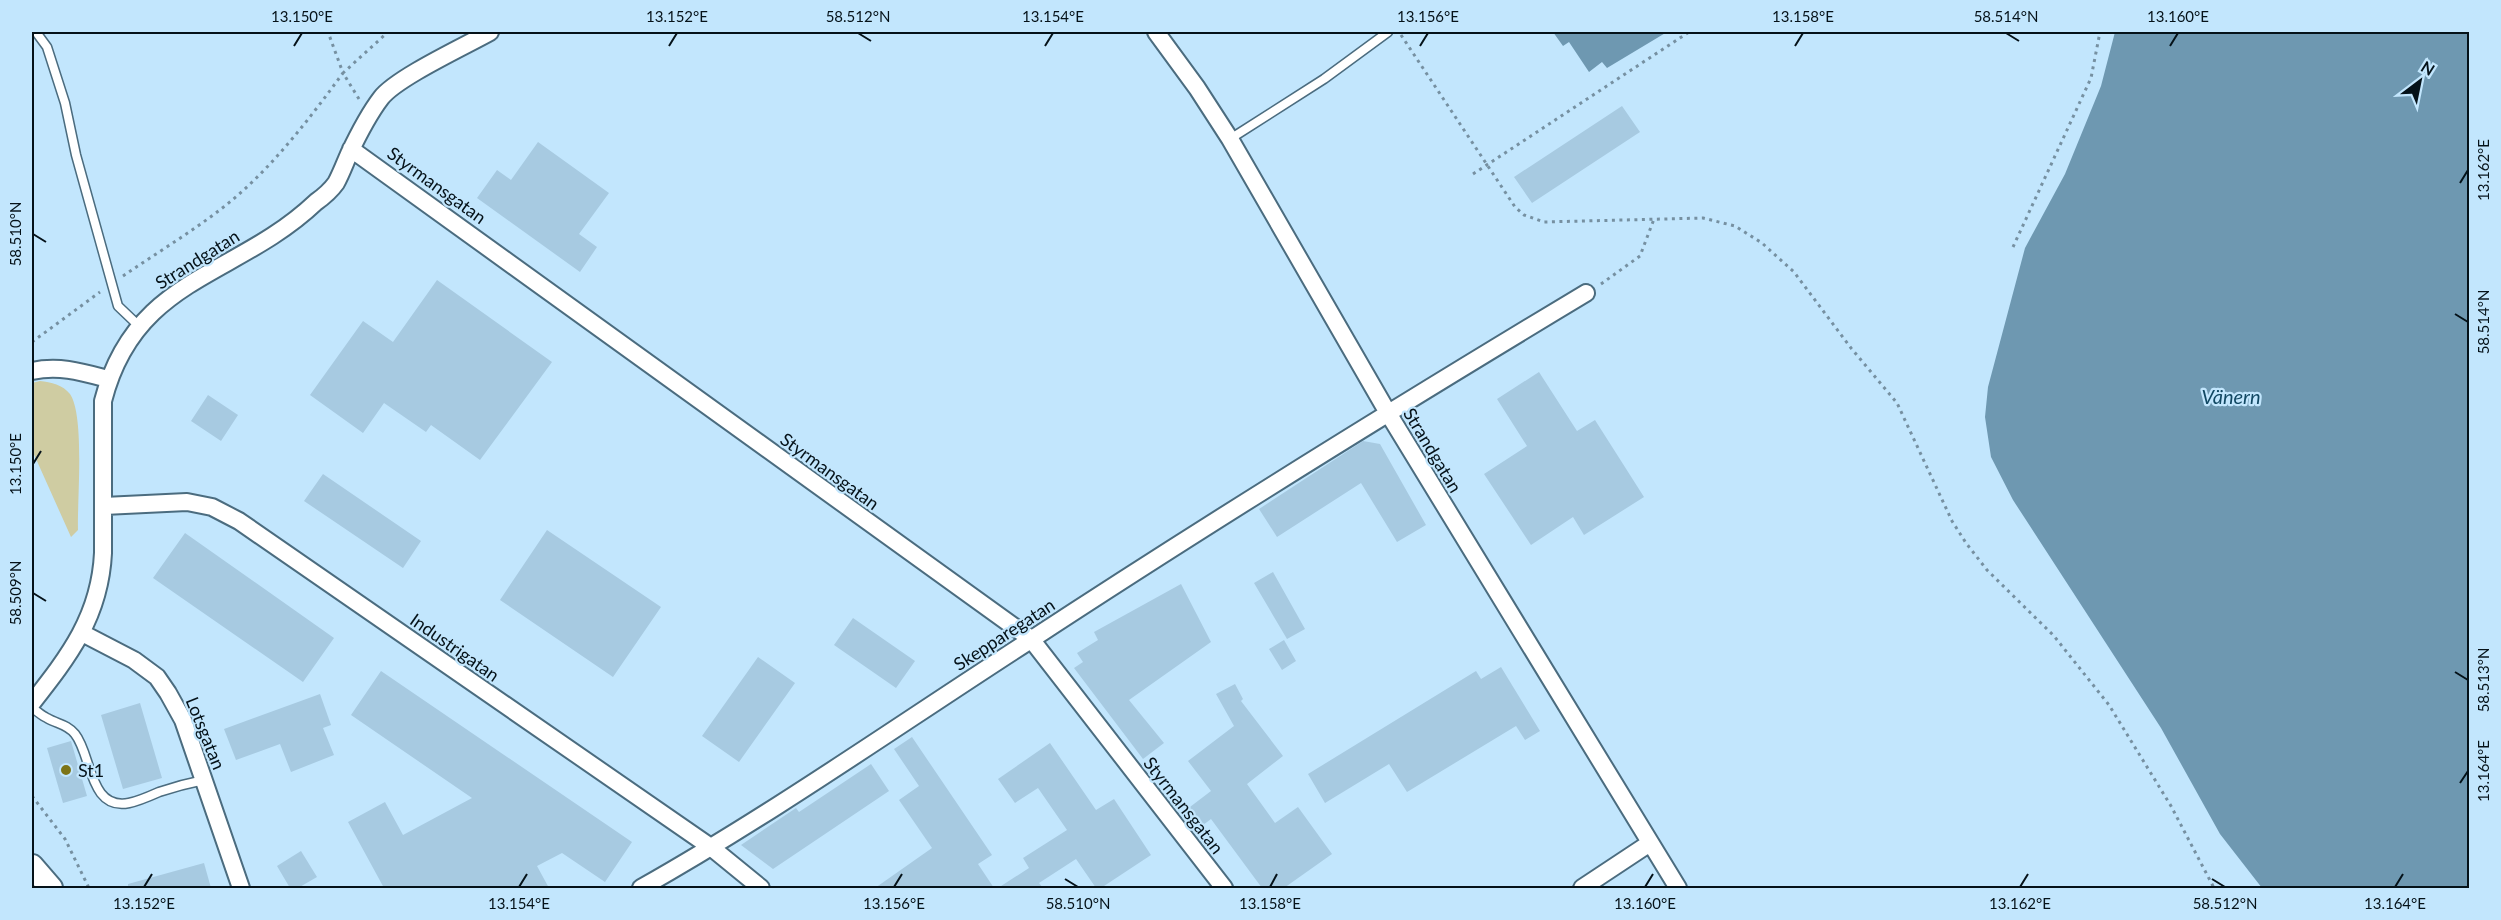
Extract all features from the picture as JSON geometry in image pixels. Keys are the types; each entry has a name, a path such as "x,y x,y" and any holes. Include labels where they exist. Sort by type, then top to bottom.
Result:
{"main road":[{"path":"32,866 51,888"}],"street":[{"name":"Strandgatan","path":"32,703 82,633 102,574 104,506 101,420 108,379 117,359 139,326 174,293 285,227 304,213 336,183 351,149 382,96 404,80 490,32"},
{"name":"Strandgatan","path":"1156,32 1197,88 1230,139 1388,413 1678,888"},
{"name":"Styrmansgatan","path":"351,149 392,176 1031,639 1224,888"},
{"name":"Skepparegatan","path":"641,888 712,848 1031,639 1388,413 1586,293"},
{"path":"32,371 47,368 67,369 108,379"},
{"name":"Industrigatan","path":"104,506 187,502 212,507 239,521 712,848 761,888"},
{"name":"Lotsgatan","path":"82,633 134,660 157,676 183,720 241,888"},
{"path":"1582,888 1650,843"}],"lane":[{"path":"36,32 47,47 65,103 76,155 118,306 139,326"},
{"path":"1230,139 1324,79 1388,32"},
{"path":"32,708 47,719 65,725 73,732 80,741 91,776 101,795 113,803 128,804 179,785 204,780"}],"path":[{"path":"328,32 343,73 369,116"},
{"path":"32,342 222,208 288,143 343,73 388,32"},
{"path":"1399,32 1515,207 1524,215 1544,222 1703,218 1735,226 1762,243 1794,272 1851,348 1897,403 1952,521 1966,543 1987,570 2054,636 2109,705 2171,806 2214,888"},
{"path":"1473,174 1689,32"},
{"path":"2013,247 2091,78 2100,32"},
{"path":"1586,293 1640,256 1654,219"},
{"path":"32,796 65,839 89,888"}],"shaded area":[{"path":"40,381 64,388 75,405 79,439 78,530 71,537 32,450 32,383"}],"water":[{"path":"1553,32 1667,32 1607,68 1602,62 1589,72 1569,42 1563,46"},
{"name":"Vänern","path":"2115,32 2469,32 2469,888 2262,888 2220,834 2161,728 2013,500 1991,457 1985,417 1988,387 2025,248 2065,174 2101,86"}],"building":[{"path":"1622,106 1640,132 1532,203 1514,177"},
{"path":"538,142 609,193 579,234 597,247 580,272 477,198 497,170 511,180"},
{"path":"437,280 552,362 480,460 431,425 426,432 384,403 363,433 310,395 363,321 393,342"},
{"path":"1539,372 1577,431 1595,420 1644,497 1584,535 1573,517 1531,545 1484,474 1527,446 1497,399"},
{"path":"208,395 238,415 221,441 191,421"},
{"path":"1363,441 1380,444 1426,525 1397,542 1361,483 1277,537 1259,509"},
{"path":"323,474 421,541 403,568 304,501"},
{"path":"547,530 661,607 613,677 500,600"},
{"path":"185,533 334,638 303,682 153,578"},
{"path":"1273,572 1305,629 1287,639 1254,583"},
{"path":"1181,584 1211,642 1129,700 1164,743 1143,759 1074,668 1083,662 1077,653 1098,640 1094,632"},
{"path":"853,618 915,661 896,688 834,645"},
{"path":"1284,640 1296,661 1282,670 1269,649"},
{"path":"758,657 795,683 739,762 702,736"},
{"path":"1501,667 1540,731 1525,740 1516,726 1407,792 1389,764 1325,803 1308,774 1476,671 1481,679"},
{"path":"381,671 632,842 605,882 562,853 537,866 549,888 384,888 348,822 385,802 403,835 472,798 351,715"},
{"path":"1235,684 1243,699 1241,701 1283,756 1247,784 1275,823 1298,807 1332,854 1284,888 1262,888 1211,819 1199,828 1186,810 1211,791 1188,761 1234,726 1216,694"},
{"path":"320,694 331,725 323,728 334,755 291,772 280,744 236,760 224,729"},
{"path":"140,703 162,778 123,789 101,715"},
{"path":"912,737 992,855 978,864 994,888 875,888 932,848 899,800 919,786 894,749"},
{"path":"71,741 87,796 63,803 47,748"},
{"path":"1050,743 1096,810 1114,799 1151,855 1101,888 1096,888 1076,859 1039,883 1043,888 998,888 1029,868 1023,858 1067,830 1038,788 1015,803 998,779"},
{"path":"871,764 889,791 773,869 741,845 796,808 799,812"},
{"path":"301,851 317,877 298,888 290,888 277,866"},
{"path":"204,863 211,888 128,888 128,884"}],"place":[{"name":"St1","path":"66,770"}]}
